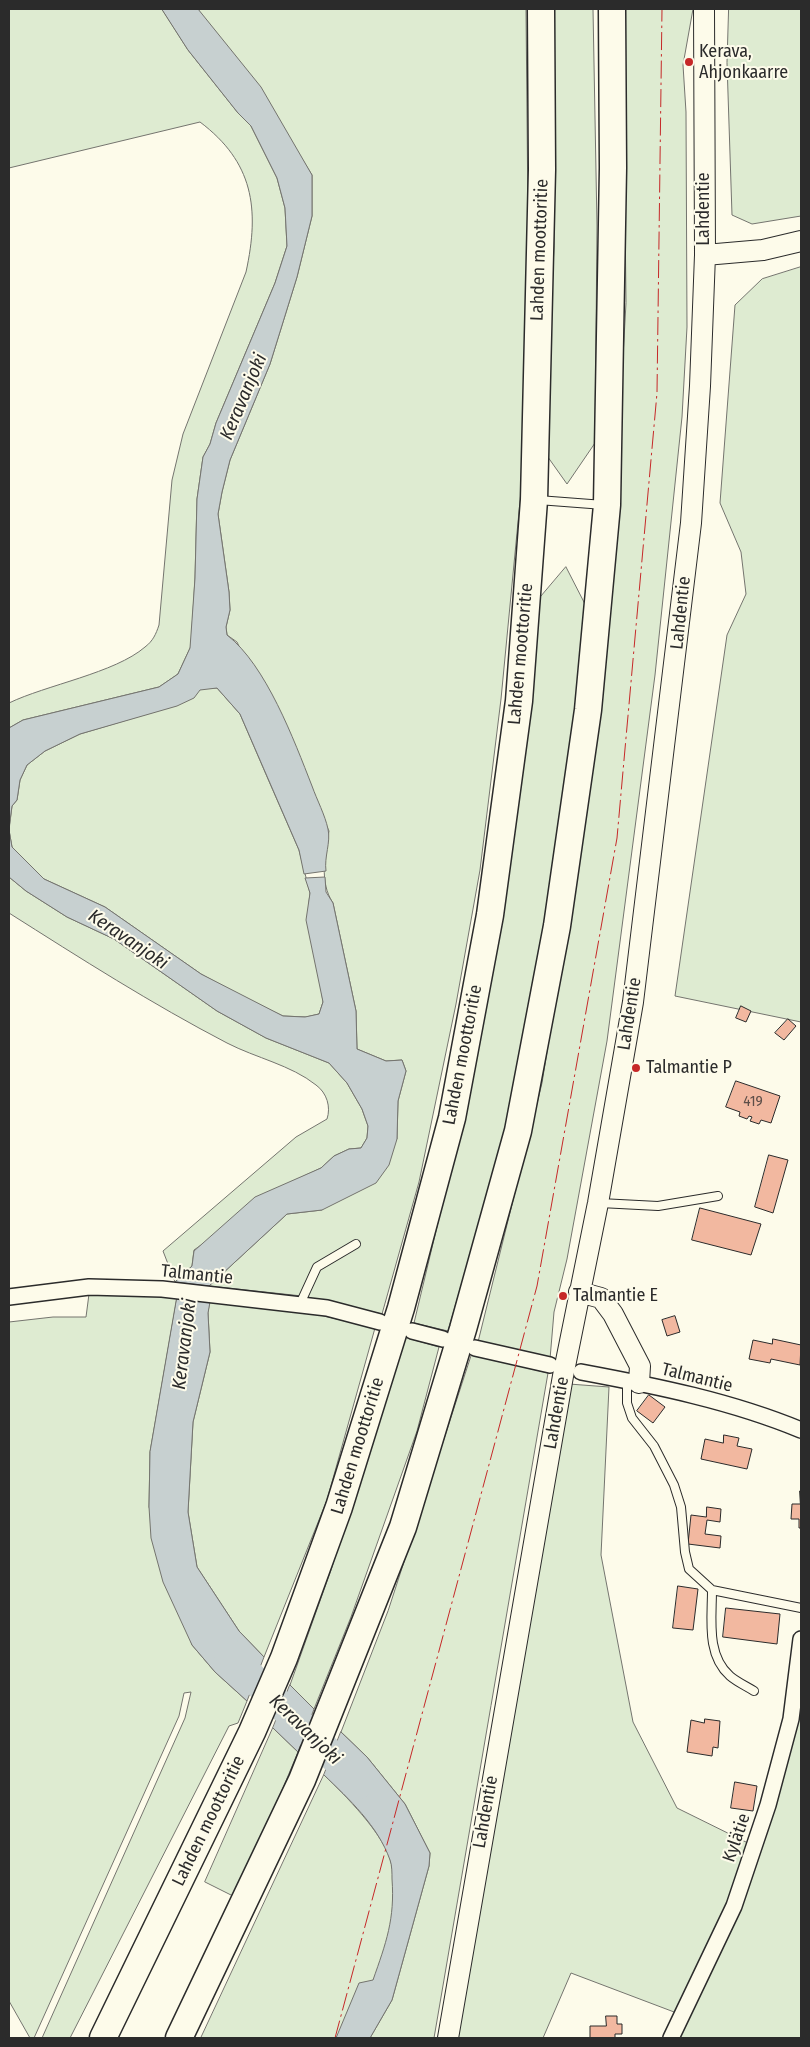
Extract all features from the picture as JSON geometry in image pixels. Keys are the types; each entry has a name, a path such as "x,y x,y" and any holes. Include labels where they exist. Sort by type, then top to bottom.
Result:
{"highway":[{"name":"Lahden moottoritie","path":"103,2038 252,1732 284,1658 342,1498 401,1308 452,1118 490,915 517,711 534,500 542,170 541,9"},
{"path":"179,2038 302,1780 334,1706 402,1527 463,1329 518,1132 557,926 586,730 607,505 613,168 612,9"}],"main road":[{"name":"Lahdentie","path":"448,2038 579,1292 598,1203 633,1002 681,621 691,523 700,386 704,255 704,9"},
{"path":"704,255 763,250 801,241"},
{"path":"579,1292 601,1298 613,1314 640,1366 633,1382"}],"street":[{"name":"Talmantie","path":"9,1297 89,1287 162,1289 327,1308 380,1322"},
{"path":"412,1331 443,1339"},
{"path":"475,1348 550,1365"},
{"name":"Talmantie","path":"581,1372 633,1382 761,1414 801,1430"},
{"name":"Kylätie","path":"671,2038 734,1906 768,1805 791,1719 801,1639"}],"lane":[{"path":"534,500 607,505"},
{"path":"598,1203 658,1206 718,1196"},
{"path":"300,1304 317,1267 356,1244"},
{"path":"633,1382 627,1402 632,1418 654,1446 674,1485 681,1508 684,1552 689,1569 712,1590 801,1608"},
{"path":"712,1590 712,1639 716,1657 729,1676 754,1691"}],"green space":[{"path":"9,9 162,9 188,50 238,113 251,126 277,178 285,208 287,246 275,283 203,457 197,499 191,646 178,674 159,687 23,720 9,728 9,703 116,664 145,647 155,634 159,625 172,480 183,434 246,272 250,249 252,207 242,170 232,153 218,137 200,122 9,168"},
{"path":"198,9 526,9 528,220 521,491 501,699 480,870 456,1004 419,1182 382,1314 302,1296 209,1286 287,1214 322,1210 397,1139 398,1101 406,1071 402,1060 386,1061 357,1049 356,1011 333,903 326,886 324,868 329,831 237,642 227,635 226,627 230,610 229,592 218,514 222,492 230,460 270,364 297,277 312,216 312,175 291,141"},
{"path":"552,9 593,9 597,226 595,443 567,484 545,453 554,246"},
{"path":"623,9 693,9 683,65 686,112 687,327 682,417 655,675 607,1041 567,1259 554,1312 550,1359 478,1342 542,1083 598,730 613,537 626,303"},
{"path":"729,9 801,9 801,216 752,224 732,215 727,63"},
{"path":"801,267 801,1022 675,996 727,635 746,594 741,552 720,503 735,305 762,279"},
{"path":"566,567 587,608 573,734 537,967 508,1123 448,1331 414,1323 466,1105 537,601"},
{"path":"217,688 240,714 299,850 310,893 309,902 323,1002 319,1014 306,1017 283,1016 243,997 201,974 105,907 44,879 12,847 9,830 12,806 17,800 20,780 27,765 45,751 80,734 177,705 200,689"},
{"path":"9,877 26,891 67,917 114,939 217,1011 266,1038 329,1063 347,1083 362,1109 368,1126 367,1138 361,1148 349,1149 334,1156 321,1168 291,1182 194,1250 192,1266 175,1282 163,1251 296,1137 327,1119 329,1110 327,1100 320,1088 296,1072 227,1043 171,1013 9,913"},
{"path":"119,1293 177,1298 150,1452 149,1507 192,1645 215,1672 247,1701 238,1723 229,1726 70,2038 42,2038 185,1718 191,1692 184,1693 179,1716 34,2038 30,2038 9,2001 9,1322 53,1317 86,1317 89,1294"},
{"path":"210,1302 320,1315 375,1328 327,1500 264,1657 239,1631 197,1567 188,1512 193,1422 210,1352 208,1313"},
{"path":"404,1337 439,1347 417,1431 351,1617 314,1709 290,1685 331,1570"},
{"path":"472,1354 548,1373 434,2038 370,2038 392,2000 429,1866 430,1853 405,1804 367,1757 341,1732 388,1611"},
{"path":"569,1384 609,1387 601,1555 633,1722 677,1808 754,1846 682,2015 571,1973 543,2038 457,2038"},
{"path":"801,1700 801,2038 678,2038"},
{"path":"273,1728 298,1752 237,1898 205,1882"},
{"path":"324,1775 352,1803 372,1827 387,1851 391,1862 394,1891 391,1922 384,1953 373,1981 361,2003 336,2038 201,2038"}],"water":[{"path":"162,9 198,9 261,87 312,175 312,216 297,277 270,364 230,460 218,514 229,592 230,610 226,627 227,635 241,648 266,684 297,747 328,829 326,871 304,874 299,850 240,714 217,688 200,690 194,698 177,706 80,734 45,751 27,765 20,780 17,800 12,806 9,828 9,728 23,720 159,687 178,674 190,648 195,578 197,499 203,457 275,283 287,246 285,208 277,178 251,126 238,113 188,50"},
{"path":"9,830 12,847 44,879 105,907 201,974 283,1016 305,1017 319,1014 323,1002 306,920 310,893 305,878 325,877 326,892 333,903 356,1011 357,1049 386,1061 402,1060 406,1071 398,1101 397,1139 389,1165 376,1183 322,1210 287,1214 209,1286 175,1282 192,1266 194,1251 255,1197 321,1168 334,1156 349,1149 361,1148 367,1138 368,1126 362,1109 347,1083 329,1063 266,1038 217,1011 114,939 67,917 26,891 9,877"},
{"path":"177,1298 210,1302 208,1313 210,1352 193,1422 188,1512 197,1567 239,1631 264,1657 247,1701 215,1672 192,1645 163,1582 151,1538 149,1507 150,1452"},
{"path":"290,1685 314,1709 298,1752 273,1728"},
{"path":"341,1732 367,1757 405,1804 430,1853 429,1866 392,2000 370,2038 336,2038 359,1983 373,1980 382,1954 391,1919 392,1869 385,1848 370,1824 353,1803 324,1775"}],"building":[{"path":"741,1006 751,1011 746,1022 736,1018"},
{"path":"788,1019 796,1026 784,1040 775,1033"},
{"path":"736,1081 780,1096 771,1123 761,1120 759,1124 750,1121 752,1117 749,1116 747,1119 739,1116 740,1112 726,1107"},
{"path":"769,1155 788,1160 773,1213 755,1207"},
{"path":"700,1208 761,1224 751,1255 692,1240"},
{"path":"675,1316 680,1332 667,1336 662,1320"},
{"path":"773,1339 801,1345 800,1365 771,1359 770,1363 749,1359 753,1340 772,1344"},
{"path":"649,1395 665,1407 653,1423 637,1411"},
{"path":"724,1435 739,1438 737,1446 752,1449 747,1469 701,1459 705,1439 723,1443"},
{"path":"800,1491 801,1528 799,1528 799,1519 791,1519 792,1504 800,1504"},
{"path":"707,1507 721,1509 720,1522 707,1520 705,1534 721,1536 720,1548 688,1544 691,1515 706,1517"},
{"path":"678,1586 698,1589 693,1630 673,1628"},
{"path":"726,1608 780,1614 777,1644 723,1637"},
{"path":"705,1719 720,1721 718,1748 713,1747 712,1756 687,1752 691,1720 704,1723"},
{"path":"735,1782 757,1786 753,1811 731,1808"},
{"path":"606,2016 617,2016 617,2024 622,2024 622,2034 615,2034 615,2038 590,2038 590,2026 606,2026"}],"waterway":[{"name":"Keravanjoki","path":"228,1652 359,1784"}],"power":[{"path":"335,2038 537,1286 617,838 657,393 662,9"}],"place":[{"name":"Kerava, Ahjonkaarre","path":"689,62"},
{"name":"Talmantie P","path":"636,1068"},
{"name":"Talmantie E","path":"563,1296"}]}
